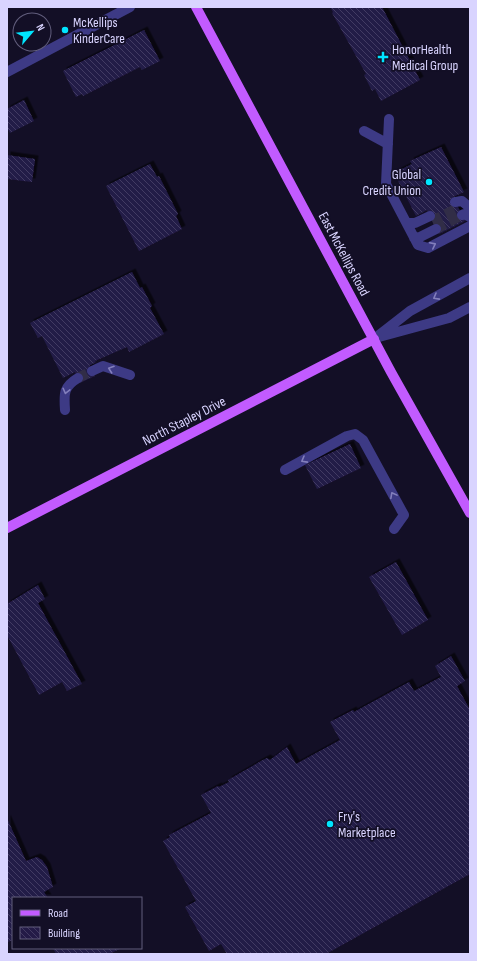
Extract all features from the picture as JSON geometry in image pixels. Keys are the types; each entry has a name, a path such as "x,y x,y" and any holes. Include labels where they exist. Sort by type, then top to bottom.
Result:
{"main road":[{"name":"East McKellips Road","path":"196,7 374,339 470,513"},
{"name":"North Stapley Drive","path":"7,528 374,339"}],"street":[{"path":"7,72 130,7"},
{"path":"389,119 386,184 418,245 428,248 470,226"},
{"path":"364,131 388,144"},
{"path":"463,211 462,201 470,208"},
{"path":"433,222 420,237 411,230 415,223 433,222"},
{"name":"North Stapley Drive","path":"374,339 410,311 470,278"},
{"name":"North Stapley Drive","path":"374,339 449,318 470,307"},
{"path":"92,371 103,366 130,375"},
{"path":"65,410 64,394 68,384 78,378"},
{"path":"285,470 347,436 355,434 364,440 404,515 394,529"}],"building":[{"name":"HonorHealth Medical Group","path":"330,7 382,7 420,80 381,101 375,89 372,91 364,75 366,74"},
{"path":"144,30 160,61 142,70 140,67 83,96 82,94 76,97 63,71"},
{"path":"24,100 34,121 10,133 7,128 7,109"},
{"name":"Global Credit Union","path":"441,147 464,192 453,197 465,221 439,234 427,210 416,216 394,173 412,164 410,161"},
{"path":"7,155 35,159 32,182 7,179"},
{"path":"150,164 157,177 159,176 178,214 176,216 182,229 139,251 106,186"},
{"path":"132,272 140,288 142,287 152,306 150,308 164,334 129,352 127,347 95,361 96,362 89,366 95,376 80,383 75,372 63,378 42,336 38,338 30,323"},
{"path":"350,444 361,468 317,489 305,465"},
{"path":"396,562 428,620 402,635 369,577"},
{"path":"38,585 45,599 38,603 82,684 67,691 62,682 39,695 7,635 7,604"},
{"name":"Fry's Marketplace","path":"451,656 465,681 457,686 470,710 470,874 326,954 227,954 221,944 209,951 185,907 196,901 163,841 170,837 169,835 211,813 201,795 229,782 228,780 261,761 267,758 270,760 287,747 296,764 340,740 330,722 353,710 354,712 409,682 414,691 441,677 435,666"},
{"path":"7,818 26,861 37,857 42,860 47,867 53,887 44,892 47,897 12,897 12,940 8,942"},
{"path":"54,949 120,949 109,954 56,954"}],"tunnel":[{"path":"432,221 458,208"},
{"path":"436,229 462,215"},
{"path":"78,378 92,371"}],"place":[{"name":"McKellips KinderCare","path":"65,30"},
{"name":"HonorHealth Medical Group","path":"383,57"},
{"name":"Global Credit Union","path":"429,182"},
{"name":"Fry's Marketplace","path":"330,824"}]}
